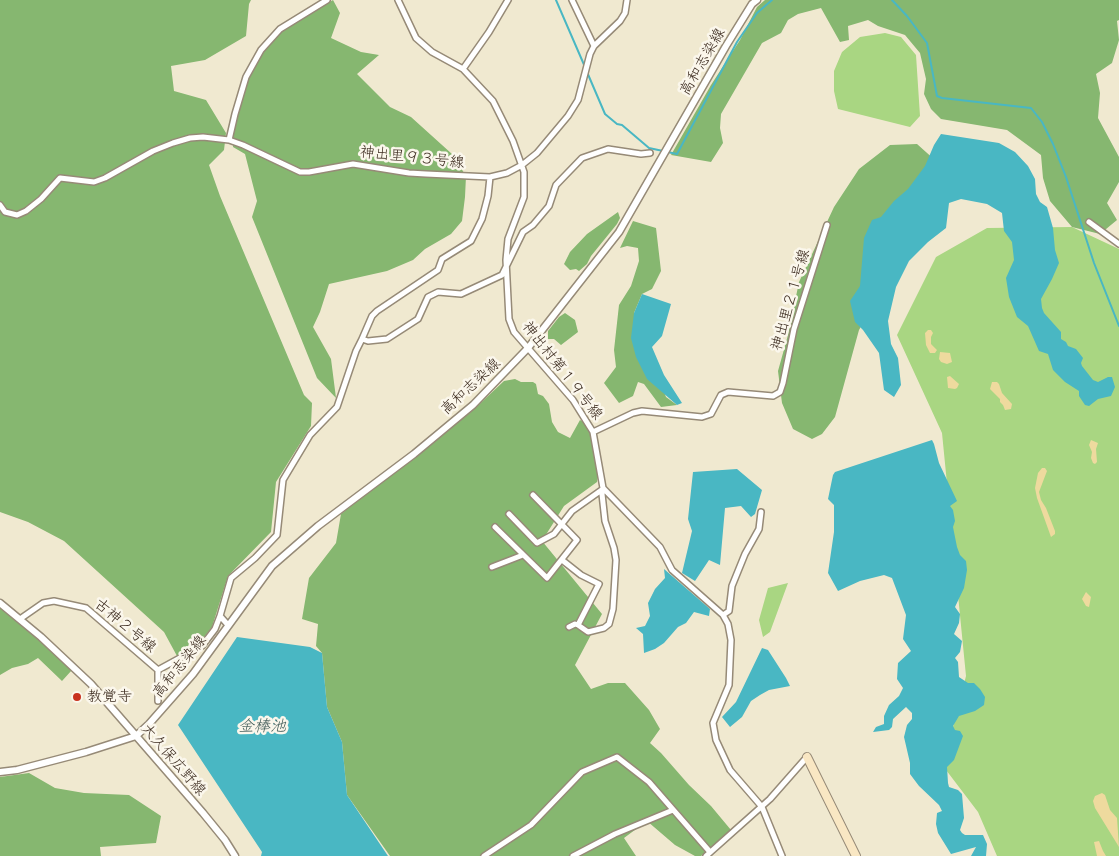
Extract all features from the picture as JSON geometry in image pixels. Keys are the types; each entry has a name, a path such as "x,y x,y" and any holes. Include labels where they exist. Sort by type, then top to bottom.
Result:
{"main road":[{"path":"807,758 856,856"}],"street":[{"path":"229,140 234,114 246,77 261,50 280,29 326,0"},
{"name":"神出村第１９号線","path":"398,0 416,38 432,52 463,69 493,101 513,141 524,172 524,197 508,239 509,319 514,332 573,400 594,432 603,488 605,521 616,560 613,609 609,624 604,628 588,632 578,625"},
{"path":"463,69 490,32 508,0"},
{"path":"572,0 594,46"},
{"path":"158,700 158,670 202,646 215,629 231,578 255,558 277,535 284,480 310,435 337,408 356,351 372,316 438,270 442,259 471,241 482,219 488,196 490,177 522,166 537,153 568,116 578,100 587,61 594,46 620,21 625,13 627,0"},
{"name":"高和志染線","path":"136,736 188,680 272,566 318,526 414,454 473,405 528,348 619,232 726,46 757,0"},
{"name":"神出里９３号線","path":"0,205 4,212 17,215 26,212 60,178 94,182 105,178 153,151 190,138 203,137 229,140 243,145 300,172 353,164 409,173 490,177"},
{"path":"362,339 368,341 387,339 418,319 428,297 438,292 460,294 502,275 524,232 549,206 556,185 582,158 608,149 641,154 650,153"},
{"path":"1089,222 1119,244"},
{"name":"神出里２１号線","path":"594,432 633,413 642,411 702,417 711,414 721,395 728,392 772,396 780,392 794,329 827,225"},
{"path":"510,514 537,543 554,534 572,511 603,488 660,547 672,570 723,615 728,624 731,640 729,685 713,723 716,740 730,770 762,807 782,856"},
{"path":"495,527 547,578 577,540 533,496"},
{"path":"723,615 729,610 732,586 759,528 761,512"},
{"path":"492,567 524,555"},
{"path":"562,560 599,584 578,625 575,624 569,627"},
{"name":"古神２号線","path":"20,620 43,603 54,601 86,608 158,670"},
{"name":"大久保広野線","path":"0,603 91,684 226,840 235,856"},
{"path":"220,616 228,625"},
{"path":"0,772 17,770 86,752 136,736"},
{"path":"484,856 531,825 582,772 617,757 649,782 708,854 762,807 807,758"},
{"path":"573,856 615,834 673,810"}],"green space":[{"path":"0,0 251,0 246,36 205,60 171,66 174,91 206,100 226,133 224,150 209,165 220,196 304,395 312,403 311,426 276,482 271,532 228,576 212,627 201,641 177,656 164,632 64,541 28,522 0,512"},
{"path":"333,0 340,13 331,38 361,52 379,55 357,74 390,107 411,117 452,154 466,176 462,221 451,234 425,249 413,260 387,271 329,284 313,327 331,359 336,398 317,378 252,217 257,201 245,154 233,147 234,127 243,91 260,54 275,35"},
{"path":"765,0 1119,0 1119,20 1117,21 1119,40 1112,63 1096,74 1100,93 1098,118 1119,157 1119,182 1107,203 1117,220 1100,234 1072,227 1050,201 1043,178 1041,155 1007,130 941,119 931,109 924,94 926,79 920,53 905,35 878,26 868,20 848,26 849,40 840,42 821,8 798,14 788,20 781,33 762,43 721,114 720,128 723,143 711,162 671,155 711,85 740,40 757,7"},
{"path":"885,33 901,37 916,55 920,116 910,127 838,109 834,91 834,71 842,52 860,37"},
{"path":"917,144 936,161 871,309 859,330 835,417 822,434 812,439 793,429 782,403 778,371 799,282 834,207 859,169 890,145"},
{"path":"618,212 620,218 617,224 591,256 587,264 579,271 576,269 570,270 564,264 570,252 587,234"},
{"path":"633,221 656,228 661,271 652,289 642,294 634,313 666,397 677,405 661,407 644,384 638,382 633,396 619,403 604,383 616,367 614,350 619,305 631,286 639,261 638,248 627,246 620,248"},
{"path":"1072,227 1119,249 1119,856 997,856 978,812 943,766 966,676 942,433 897,335 936,257 987,228"},
{"path":"565,313 575,320 578,332 561,345 554,339 548,339 548,331 559,317"},
{"path":"515,379 521,382 533,382 536,384 538,394 543,396 549,404 552,422 558,432 570,438 580,420 587,424 592,432 598,475 597,482 564,506 542,541 602,614 575,665 591,689 608,683 625,683 649,710 660,729 650,743 711,806 731,830 701,856 695,856 675,845 647,821 624,838 636,856 390,856 347,795 342,742 327,707 322,653 316,646 318,624 302,619 309,578 336,543 341,514 471,412 504,381"},
{"path":"788,583 770,632 763,637 759,620 768,588"},
{"path":"0,607 72,670 62,681 38,658 0,675"},
{"path":"29,773 55,788 84,793 129,795 161,816 156,843 100,847 101,856 0,856 0,777"}],"sand":[{"path":"931,330 933,333 931,344 937,350 935,353 930,353 926,345 925,333"},
{"path":"940,352 950,353 952,362 947,364 941,362 939,359"},
{"path":"950,376 959,384 955,389 948,388 947,377"},
{"path":"992,382 999,384 1002,393 1012,404 1011,409 1005,410 1000,399 990,389"},
{"path":"1091,440 1098,443 1096,449 1097,462 1095,464 1091,458 1092,452 1089,445"},
{"path":"1042,468 1045,468 1047,471 1039,492 1055,531 1055,534 1051,537 1035,488 1038,473"},
{"path":"1086,592 1091,597 1089,607 1086,606 1082,599"},
{"path":"1102,793 1105,795 1110,810 1117,818 1119,847 1095,808 1093,801 1095,796"},
{"path":"1099,841 1106,856 1097,856 1094,842"}],"water":[{"path":"941,134 999,143 1015,152 1028,166 1035,179 1036,194 1040,202 1047,207 1059,263 1041,299 1042,308 1044,313 1061,332 1061,339 1068,346 1076,349 1083,358 1082,366 1093,380 1098,382 1112,377 1115,387 1111,396 1098,399 1089,406 1085,405 1079,396 1079,391 1065,382 1053,370 1048,354 1039,351 1028,326 1017,317 1009,297 1006,278 1014,260 1012,242 1004,231 1002,213 987,204 961,199 949,203 946,228 928,242 909,261 896,287 888,321 891,344 898,358 901,385 894,397 884,390 879,353 855,322 850,301 860,286 864,238 872,220 881,217 894,201 908,189 925,166"},
{"path":"642,294 671,304 662,336 652,347 664,375 682,403 677,405 647,379 636,357 631,338 634,313"},
{"path":"932,440 939,463 957,501 950,506 953,510 955,521 953,527 957,547 960,555 966,561 967,570 964,588 955,607 960,614 959,623 954,634 962,641 960,652 955,658 958,662 959,677 968,683 974,683 985,697 984,705 975,711 959,716 953,726 963,736 954,760 947,767 948,783 949,787 958,790 962,794 964,818 960,830 965,835 983,835 987,844 986,856 971,856 976,847 951,854 938,833 936,824 937,813 942,811 939,805 919,786 910,774 910,763 904,737 907,725 912,719 912,713 906,707 893,719 892,727 889,730 873,732 876,727 884,724 884,716 889,705 899,696 903,688 897,679 898,663 911,651 903,639 906,615 892,578 884,575 860,581 838,591 828,573 834,532 834,505 828,499 835,472"},
{"path":"737,469 762,490 755,514 751,517 741,506 725,508 720,565 709,560 695,581 682,573 692,531 688,519 693,472"},
{"path":"664,569 710,609 709,616 694,612 686,623 678,627 664,643 644,653 643,634 636,628 645,626 650,616 648,603 655,589 665,578"},
{"name":"金棒池","path":"237,637 310,647 322,653 327,707 342,742 347,795 388,856 261,856 262,852 178,725"},
{"path":"762,648 768,650 790,686 769,690 751,701 742,717 730,727 722,717 736,702"}],"waterway":[{"path":"556,0 585,67"},
{"path":"587,72 605,114 617,124 622,125 649,148 677,154 737,42 757,13 772,0"},
{"path":"892,0 907,16 927,43 937,96 1031,108 1042,122 1066,177 1094,263 1119,326"}],"place":[{"name":"教覚寺","path":"77,697"}]}
